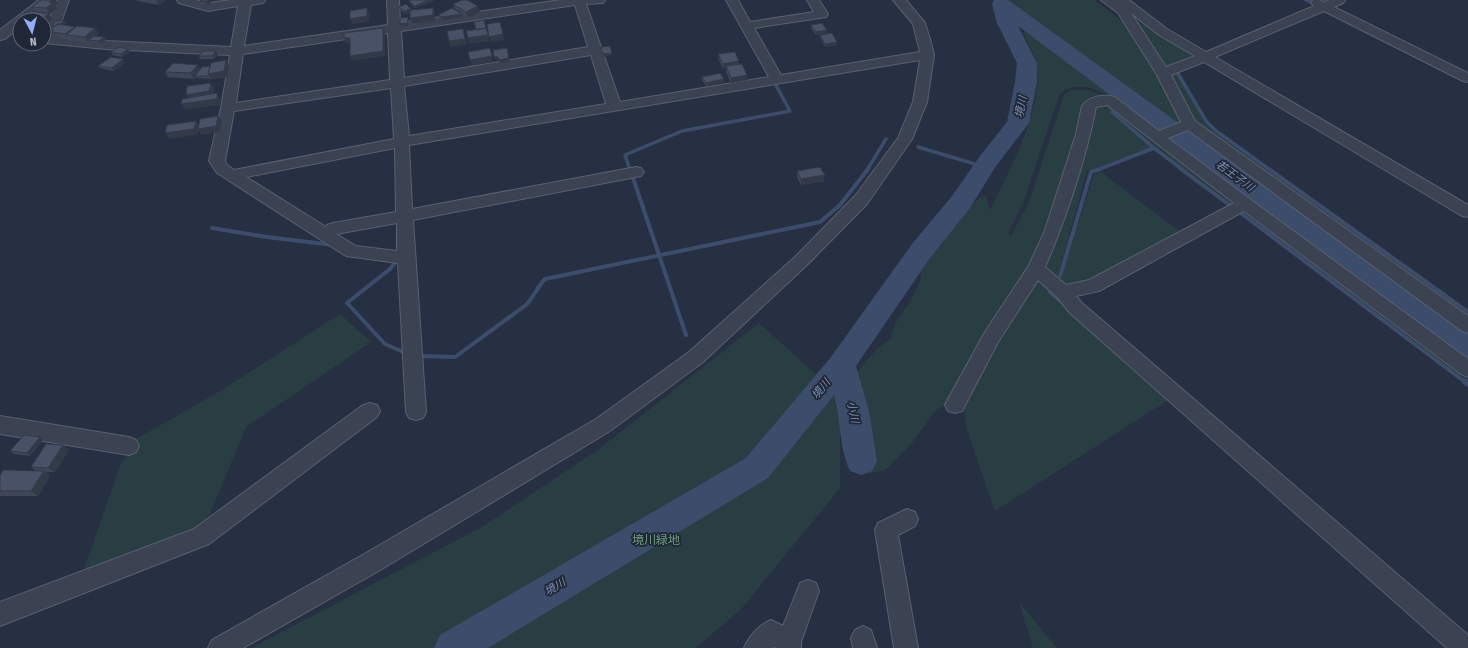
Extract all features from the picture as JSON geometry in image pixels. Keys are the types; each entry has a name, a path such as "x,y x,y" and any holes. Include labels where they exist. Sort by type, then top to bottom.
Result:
{"street":[{"path":"31,12 47,0"},
{"path":"52,28 57,19 63,0"},
{"path":"183,0 208,7 259,0"},
{"path":"393,0 396,83 402,142 406,258 416,412"},
{"path":"565,0 599,0"},
{"path":"52,40 106,45 237,51 579,0"},
{"path":"579,0 614,106"},
{"path":"732,0 777,80"},
{"path":"746,26 822,14 813,0"},
{"path":"220,648 374,561 603,425 696,357 801,261 861,200 905,139 920,102 927,55 919,23 899,0"},
{"path":"1098,0 1133,27"},
{"path":"1107,0 1123,11 1163,73 1187,125 1468,326"},
{"path":"1121,0 1163,32 1468,212"},
{"path":"1311,0 1468,78"},
{"path":"1163,73 1205,57 1339,0"},
{"path":"244,2 228,108 217,161 222,169 352,252 406,258"},
{"path":"1,35 12,26"},
{"path":"1,35 12,36"},
{"path":"228,108 396,83 596,50"},
{"path":"232,175 402,142 927,55"},
{"path":"955,405 991,337 1036,269 1052,233 1083,134 1089,106 1093,102 1110,100 1245,204 1468,369"},
{"path":"1157,137 1187,125"},
{"path":"333,229 636,172"},
{"path":"1063,292 1093,286 1245,204"},
{"path":"1036,269 1063,292 1076,308 1465,648"},
{"path":"0,614 201,537 370,411"},
{"path":"0,425 128,446"},
{"path":"906,648 886,530 907,518"},
{"path":"756,648 771,632 789,645 808,591"}],"green space":[{"path":"1005,0 1094,0 1122,21 1143,47 1183,122 1179,125"},
{"path":"1117,0 1195,54 1172,64 1173,66 1166,69"},
{"path":"1025,31 1163,131 1155,132 1123,106 1098,91 1085,87 1072,88 1060,93 1023,203 1008,234 1011,236 1030,200 1064,95 1073,90 1079,89 1096,93 1104,98 1093,99 1076,139 1040,247 975,351 951,401 936,410 912,443 885,470 868,474 867,468 870,462 860,409 851,380 875,351 891,338 895,324 911,300 920,282 922,264 925,257 980,197 986,196 990,210 1007,176 1024,137 1036,97 1038,78 1036,61 1023,33"},
{"path":"1175,71 1204,122 1214,131 1468,313 1468,322 1199,128 1170,75"},
{"path":"1104,102 1238,202 1234,206 1157,149 1113,111 1111,111 1152,148 1087,171 1058,275 1054,281 1042,268 1093,107"},
{"path":"1188,128 1468,331 1468,336 1185,129"},
{"path":"1170,135 1468,358 1468,366 1164,137"},
{"path":"1101,172 1183,234 1081,287 1058,285 1094,175"},
{"path":"1243,208 1468,373 1468,383 1239,210"},
{"path":"1033,279 1041,279 1050,286 1048,292 1168,400 995,511 966,427 964,411 969,388"},
{"path":"340,314 371,342 246,427 205,526 89,575 85,566 121,464 138,438 222,390"},
{"name":"境川緑地","path":"759,323 840,396 840,488 742,608 696,648 251,648 482,527 599,449"},
{"path":"1019,602 1057,648 1033,648"}],"building":[{"path":"41,0 51,0 49,2 53,3 46,8 32,7"},
{"path":"209,0 206,2 200,1"},
{"path":"429,0 415,6 409,1"},
{"path":"462,0 467,0 478,6 466,12 453,4"},
{"path":"406,4 411,9 404,11 399,7"},
{"path":"367,8 367,16 350,19 350,11"},
{"path":"433,8 433,15 410,18 410,10"},
{"path":"452,8 462,14 442,17 438,15"},
{"path":"408,17 408,23 400,24 400,18"},
{"path":"64,20 61,24 52,27 55,21"},
{"path":"484,20 486,28 476,30 474,22"},
{"path":"500,22 503,34 489,37 487,24"},
{"path":"822,23 827,30 816,32 811,25"},
{"path":"58,24 75,27 65,34 52,32 54,30 52,30 52,28"},
{"path":"77,26 95,28 85,37 66,35"},
{"path":"383,28 383,51 350,56 350,38 344,38 344,33"},
{"path":"486,28 488,35 468,38 466,31"},
{"path":"463,29 465,39 449,41 447,31"},
{"path":"832,33 837,42 825,44 820,35"},
{"path":"94,36 104,37 99,41 88,40"},
{"path":"610,46 612,53 603,54 601,47"},
{"path":"119,47 128,49 121,54 111,52"},
{"path":"490,48 492,56 470,60 468,52"},
{"path":"507,48 509,58 499,60 498,57 494,57 493,50"},
{"path":"203,51 216,51 212,56 199,56"},
{"path":"735,52 739,61 723,64 718,54"},
{"path":"111,57 123,59 112,68 98,66"},
{"path":"226,60 224,71 208,74 211,63"},
{"path":"173,63 198,65 190,73 165,72"},
{"path":"742,64 747,75 731,78 726,66"},
{"path":"210,66 208,74 210,76 195,76 202,67"},
{"path":"720,73 724,79 706,83 702,77"},
{"path":"211,83 209,91 186,95 187,86"},
{"path":"217,93 217,99 181,104 182,99"},
{"path":"218,116 216,126 198,129 200,119"},
{"path":"196,121 194,129 165,133 167,125"},
{"path":"820,167 825,175 801,179 797,171"},
{"path":"24,435 40,437 27,453 10,451"},
{"path":"46,444 63,445 48,468 31,467"},
{"path":"3,470 44,471 31,491 0,491 0,475"}],"waterway":[{"path":"1306,0 1317,5"},
{"name":"若王子川","path":"1001,4 1468,347"},
{"name":"境川","path":"841,365 921,251 961,202 988,161 1018,123 1026,82 1027,63 1007,23 1002,5"},
{"path":"1177,72 1206,121 1215,130 1270,170"},
{"path":"630,170 625,155 682,131 790,111 773,80"},
{"path":"1112,112 1154,148"},
{"name":"若王子川","path":"1176,140 1183,138"},
{"path":"867,170 886,139"},
{"path":"918,147 985,167"},
{"path":"1097,170 1154,148"},
{"path":"1154,148 1183,170"},
{"path":"630,169 659,255"},
{"path":"659,255 820,222 840,205 868,169"},
{"path":"1181,169 1231,206"},
{"path":"1269,169 1468,312"},
{"path":"1060,276 1091,172 1097,170"},
{"path":"1242,214 1465,382"},
{"path":"212,228 267,237 333,245"},
{"path":"417,356 455,357 526,305 545,279 659,255"},
{"path":"659,255 686,335"},
{"path":"398,259 390,269 347,303 385,344 408,354"},
{"path":"1051,290 1050,292 1065,305"},
{"name":"境川","path":"453,648 757,468 841,365"},
{"name":"小川","path":"841,365 854,411 861,461"},
{"path":"1464,381 1468,384"}]}
